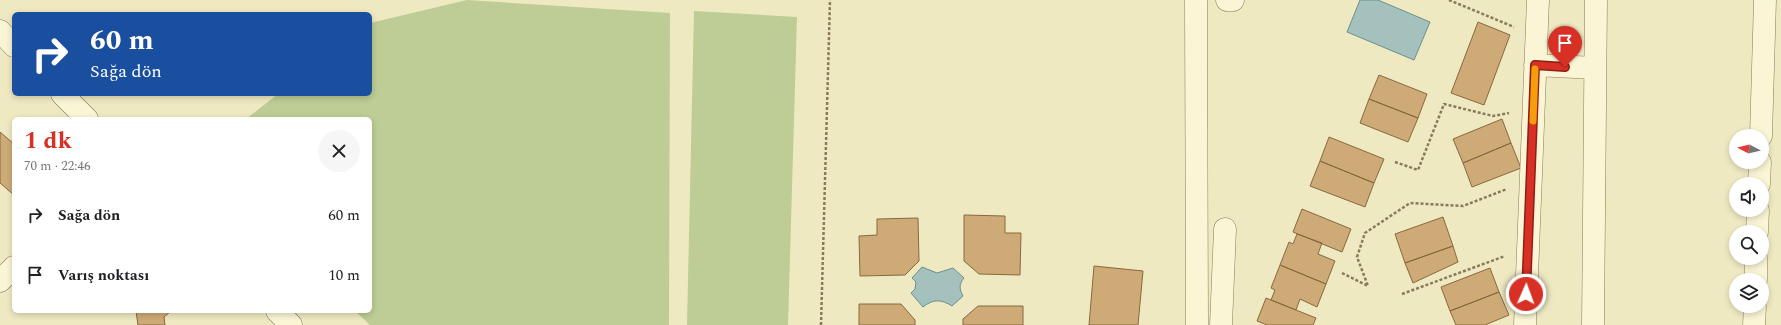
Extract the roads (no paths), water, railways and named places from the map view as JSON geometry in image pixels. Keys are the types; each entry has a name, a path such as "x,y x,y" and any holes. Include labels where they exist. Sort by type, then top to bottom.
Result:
{"street":[{"path":"1196,0 1197,325"},
{"path":"1227,0 1233,0"},
{"path":"1525,325 1538,0"},
{"path":"1593,325 1596,0"},
{"path":"1761,129 1765,0"},
{"path":"0,31 12,44"},
{"path":"1535,65 1595,68"},
{"path":"64,96 85,117"},
{"path":"1221,325 1225,229"},
{"path":"0,281 12,269"},
{"path":"279,313 291,325"},
{"path":"1754,325 1755,313"}],"water":[{"path":"1360,0 1378,0 1430,22 1414,60 1347,32"},
{"path":"922,267 937,273 953,268 964,278 960,287 963,296 952,306 941,301 934,301 923,307 911,293 915,289 916,282 912,278"}]}
